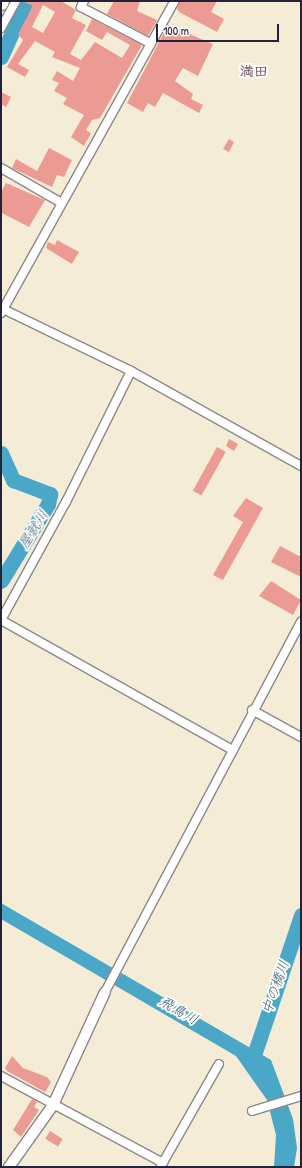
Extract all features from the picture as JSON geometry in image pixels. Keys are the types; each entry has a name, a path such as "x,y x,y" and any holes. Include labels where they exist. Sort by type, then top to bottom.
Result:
{"street":[{"path":"1,28 16,1"},
{"path":"84,1 81,7 150,43"},
{"path":"175,1 60,202 2,311 131,371 301,466"},
{"path":"1,168 60,202"},
{"path":"131,371 66,502 1,620 233,750"},
{"path":"9,1167 53,1105 122,958 233,750 252,710 301,622"},
{"path":"252,710 301,737"},
{"path":"1,1076 162,1165 219,1064"},
{"path":"254,1110 298,1096"}],"water":[{"name":"飛鳥川","path":"1,903 271,1060 293,1119 297,1148 294,1167 274,1167 276,1135 267,1100 236,1056 1,919"}],"building":[{"path":"22,1 61,1 76,10 72,18 86,25 70,54 81,60 95,42 122,58 130,45 107,32 102,40 86,31 92,19 142,45 100,118 92,120 86,130 91,133 84,146 71,137 84,115 63,104 67,98 54,91 59,83 52,80 57,71 73,81 80,68 52,57 55,52 35,41 18,64 29,70 25,77 7,67 23,40 18,34 33,6","holes":["43,5 55,12 43,33 32,27"]},
{"path":"114,1 140,1 137,11 157,20 148,36 107,14"},
{"path":"180,1 217,1 211,12 224,19 217,32 179,12 177,9"},
{"path":"168,25 213,44 198,76 183,68 175,81 193,94 191,99 203,105 199,113 163,93 155,107 148,103 143,112 127,103"},
{"path":"1,92 11,97 6,107 1,104"},
{"path":"229,139 234,142 229,152 223,149"},
{"path":"49,148 72,160 64,177 57,175 52,187 12,168 16,159 37,171"},
{"path":"6,183 45,200 29,227 2,213 1,192"},
{"path":"57,240 79,252 72,264 46,248 48,242 55,245"},
{"path":"229,439 238,444 234,451 226,446"},
{"path":"217,447 226,452 202,496 193,491"},
{"path":"246,498 263,508 223,580 213,575 243,522 233,516"},
{"path":"280,546 301,557 301,577 271,562"},
{"path":"271,581 301,600 293,615 259,596"},
{"path":"12,1056 23,1068 47,1077 51,1082 45,1092 7,1071 5,1068"},
{"path":"32,1099 37,1102 34,1107 39,1110 21,1137 13,1130"},
{"path":"50,1131 63,1139 58,1147 45,1139"}],"waterway":[{"name":"屋就川","path":"1,57 26,1"},
{"name":"屋就川","path":"1,453 13,480 50,494 48,504 1,581"},
{"name":"中の橋川","path":"252,1061 301,915"}],"district":[{"name":"満田","path":"254,71"}]}
